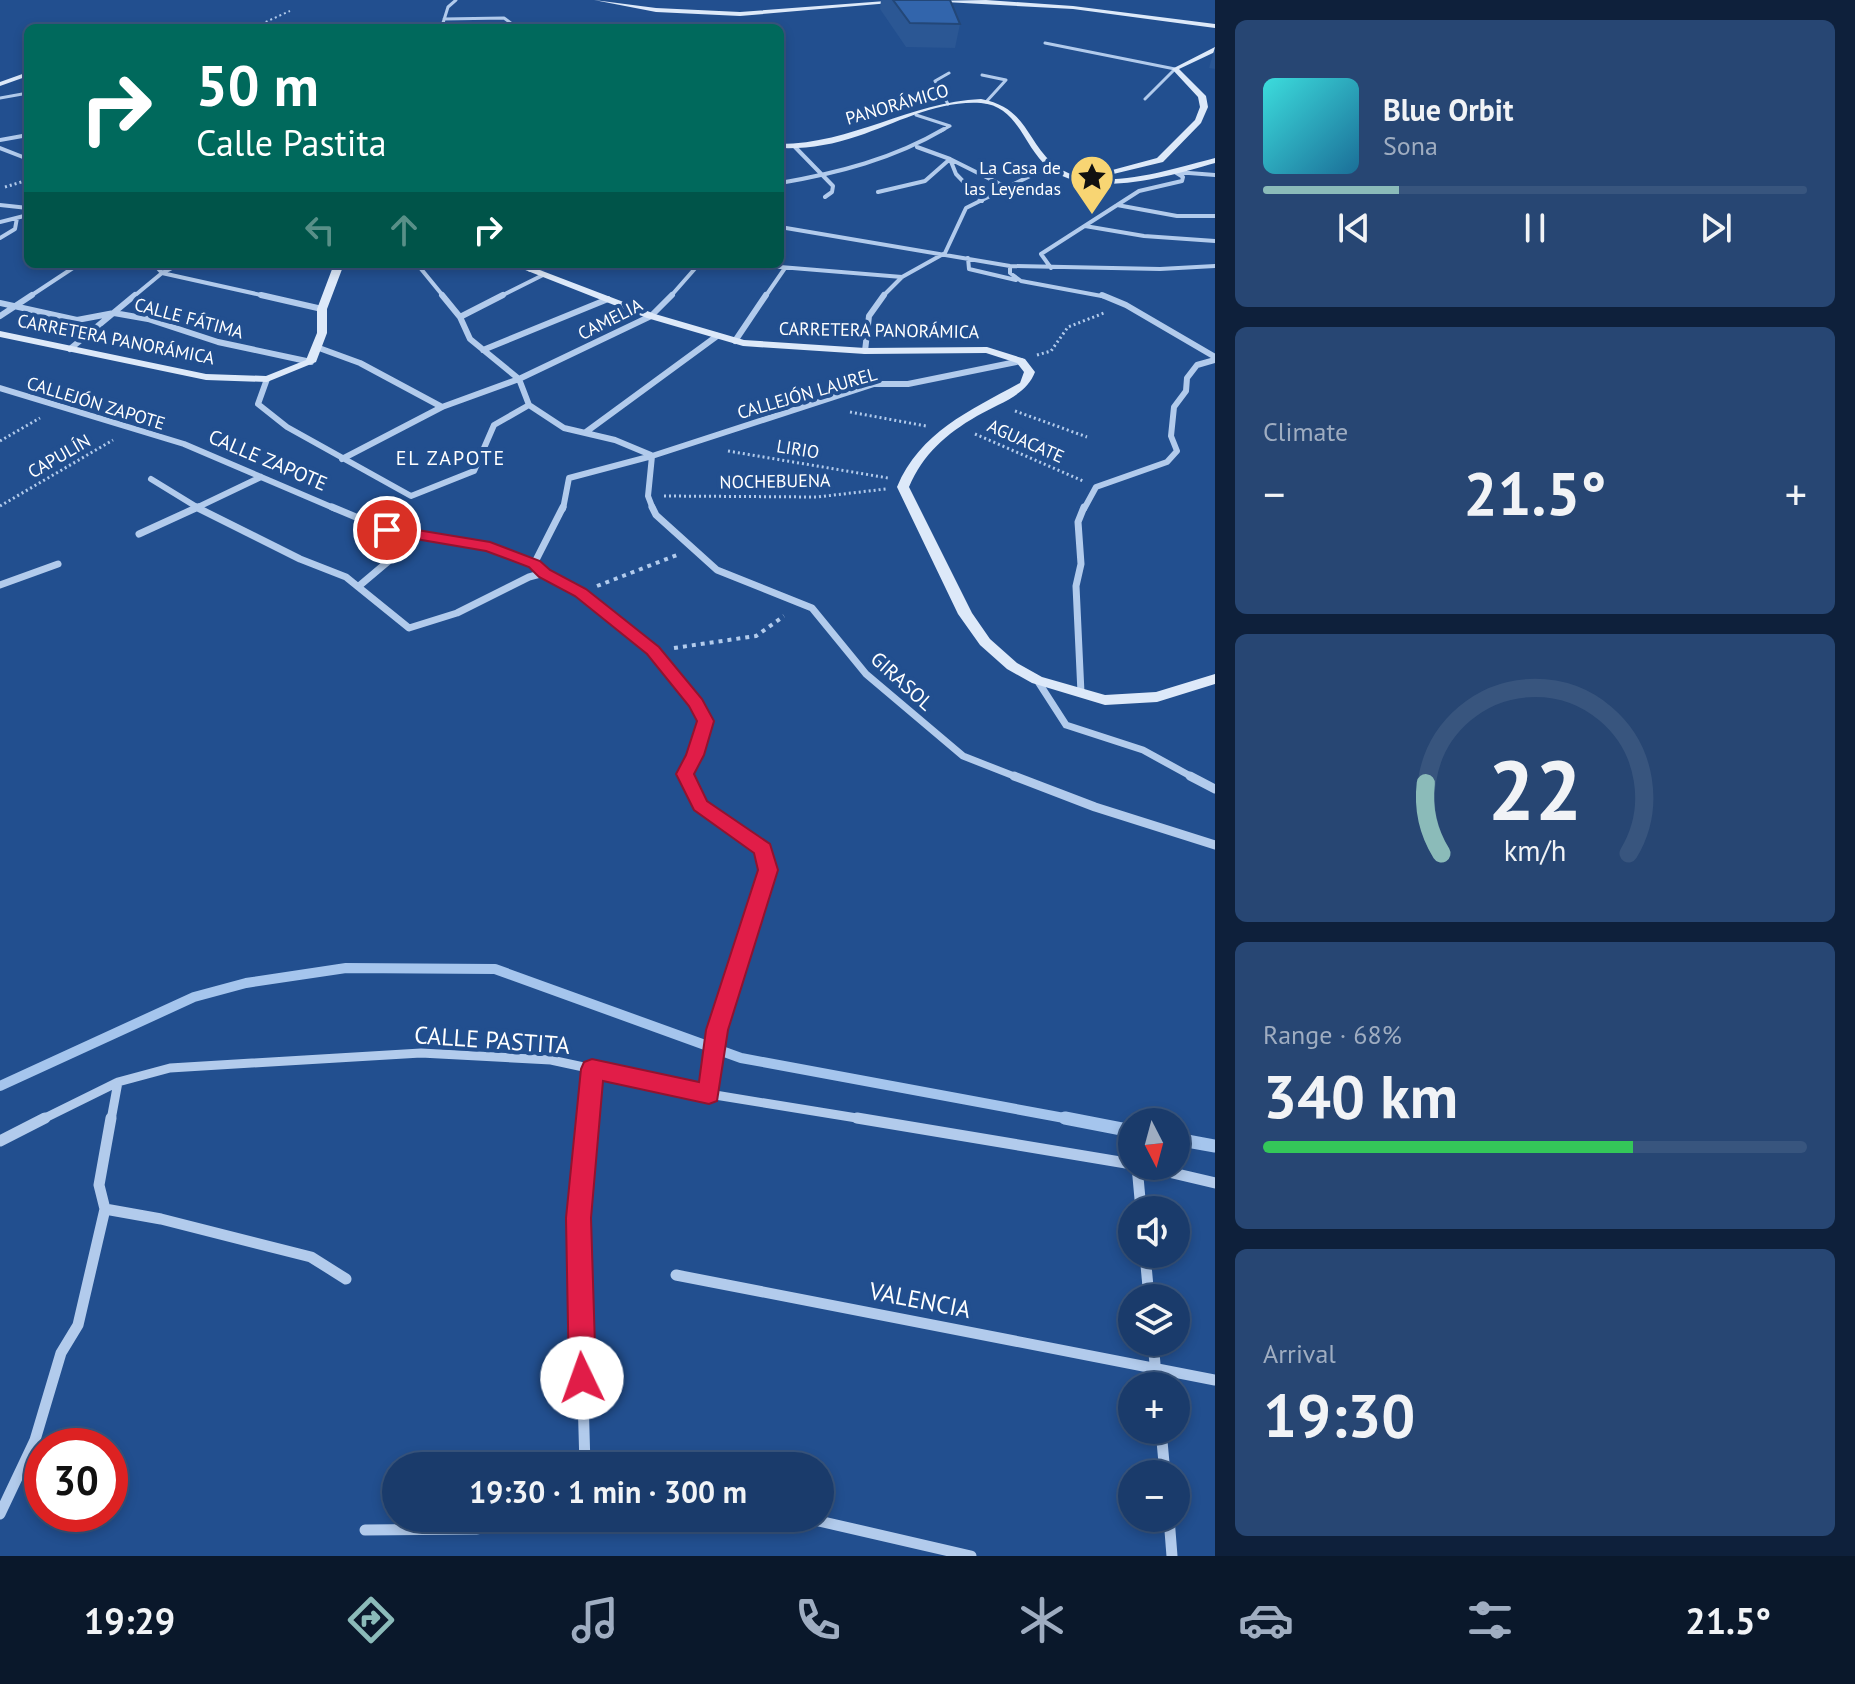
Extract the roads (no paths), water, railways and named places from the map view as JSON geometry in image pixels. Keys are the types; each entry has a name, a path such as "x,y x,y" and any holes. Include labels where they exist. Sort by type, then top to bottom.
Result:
{"street":[{"path":"440,24 448,7 456,0"},
{"path":"597,0 656,10 726,14 908,2"},
{"path":"923,2 1038,2 1215,26"},
{"path":"444,19 504,18 512,24"},
{"path":"1045,43 1175,69 1202,96 1204,107 1198,121 1160,160 1087,179"},
{"path":"1145,99 1175,69 1215,49"},
{"path":"948,104 935,81 949,73"},
{"path":"0,84 24,75"},
{"path":"982,75 1006,80 986,102 1008,110 1050,166 1064,173 1087,179 1139,179 1215,160"},
{"path":"0,98 24,94"},
{"path":"1,106 11,96"},
{"name":"PANORÁMICO","path":"784,146 826,142 948,104 986,102"},
{"path":"784,182 822,176 917,147 950,126 916,115"},
{"path":"0,140 24,136"},
{"path":"795,147 833,186 832,192 825,197"},
{"path":"917,147 950,159 1008,188"},
{"path":"0,148 24,157"},
{"path":"878,192 925,181 950,159"},
{"path":"950,159 956,174 982,201"},
{"path":"865,351 869,316 880,299 902,277 945,253 966,208 1050,166"},
{"path":"1175,172 1215,175"},
{"path":"1051,268 1041,254 1139,191 1182,181 1183,177 1175,172"},
{"path":"1139,179 1155,188"},
{"path":"0,198 13,207"},
{"path":"0,205 24,208"},
{"path":"1116,205 1177,216 1215,216"},
{"path":"0,222 24,216"},
{"path":"0,238 15,229 17,218"},
{"path":"1084,226 1144,236 1215,241"},
{"path":"784,228 1010,266 1215,266"},
{"path":"968,258 969,269 976,273 1102,295 1126,305 1215,359"},
{"path":"1010,266 1010,273 1021,281"},
{"path":"0,316 73,268"},
{"path":"158,268 162,273 322,309"},
{"path":"70,349 172,268"},
{"path":"311,362 319,348 322,309 337,268"},
{"path":"420,268 460,317 470,339 519,379 529,405 564,428 586,432 652,456"},
{"name":"CARRETERA PANORÁMICA","path":"525,268 651,316 735,341 799,349 977,349 1021,361"},
{"path":"530,270 536,268"},
{"name":"CAMELIA","path":"342,459 442,407 519,379 651,316 696,268"},
{"path":"735,341 785,268 902,277"},
{"path":"460,317 543,275"},
{"path":"483,350 608,299"},
{"name":"CALLE FÁTIMA","path":"0,303 77,320 114,313 148,319 218,342 311,362"},
{"name":"CARRETERA PANORÁMICA","path":"0,334 206,377 267,379 311,362"},
{"path":"586,432 717,336"},
{"path":"319,348 360,363 442,407"},
{"path":"1081,693 1076,586 1081,564 1078,522 1096,487 1167,462 1177,451 1171,436 1174,407 1186,391 1187,378 1197,365 1215,359"},
{"path":"1021,361 1030,372 1025,385 947,430 920,453 904,484 972,623 985,642 1012,666 1037,680 1105,700 1157,697 1215,679"},
{"name":"CALLEJÓN LAUREL","path":"534,564 562,511 569,478 652,456 874,384 908,384 1021,361"},
{"path":"267,379 258,404 287,427 411,496 474,471 494,425 529,405"},
{"name":"CALLEJÓN ZAPOTE","path":"0,388 184,444"},
{"name":"CALLE ZAPOTE","path":"184,444 387,530 490,547 534,564 544,573 580,592 653,650 696,703 706,721 685,774 700,805 763,849 768,870 717,1030 709,1094"},
{"name":"GIRASOL","path":"652,456 648,496 656,515 717,570 812,608 866,674 963,756 1095,807 1215,845"},
{"path":"139,534 261,477"},
{"path":"151,479 197,507 300,559 346,577 409,628 457,613 529,577 544,573"},
{"path":"359,586 410,543 410,534"},
{"path":"0,585 58,564"},
{"path":"1037,680 1066,725 1143,750 1215,789"},
{"name":"CALLE PASTITA","path":"0,1141 118,1082 170,1068 421,1053 551,1060 709,1094 1118,1162"},
{"path":"587,1452 578,1218 592,1069"},
{"path":"0,1514 35,1440 61,1353 78,1325 105,1209 99,1185 118,1082"},
{"name":"CALLE PASTITA","path":"1190,1177 1215,1183"},
{"path":"105,1209 161,1219 311,1257 346,1279"},
{"name":"VALENCIA","path":"676,1275 1215,1380"},
{"path":"1154,1356 1156,1372"},
{"path":"834,1524 971,1556"},
{"path":"365,1530 382,1530"},
{"path":"1170,1532 1172,1556"}],"waterway":[{"path":"0,1086 194,997 246,983 346,968 495,969 741,1058 1075,1120"},
{"path":"1065,1118 1118,1128"},
{"path":"1190,1142 1215,1146"}],"place":[{"name":"La Casa de las Leyendas","path":"1092,216"}],"district":[{"name":"EL ZAPOTE","path":"451,458"}]}
